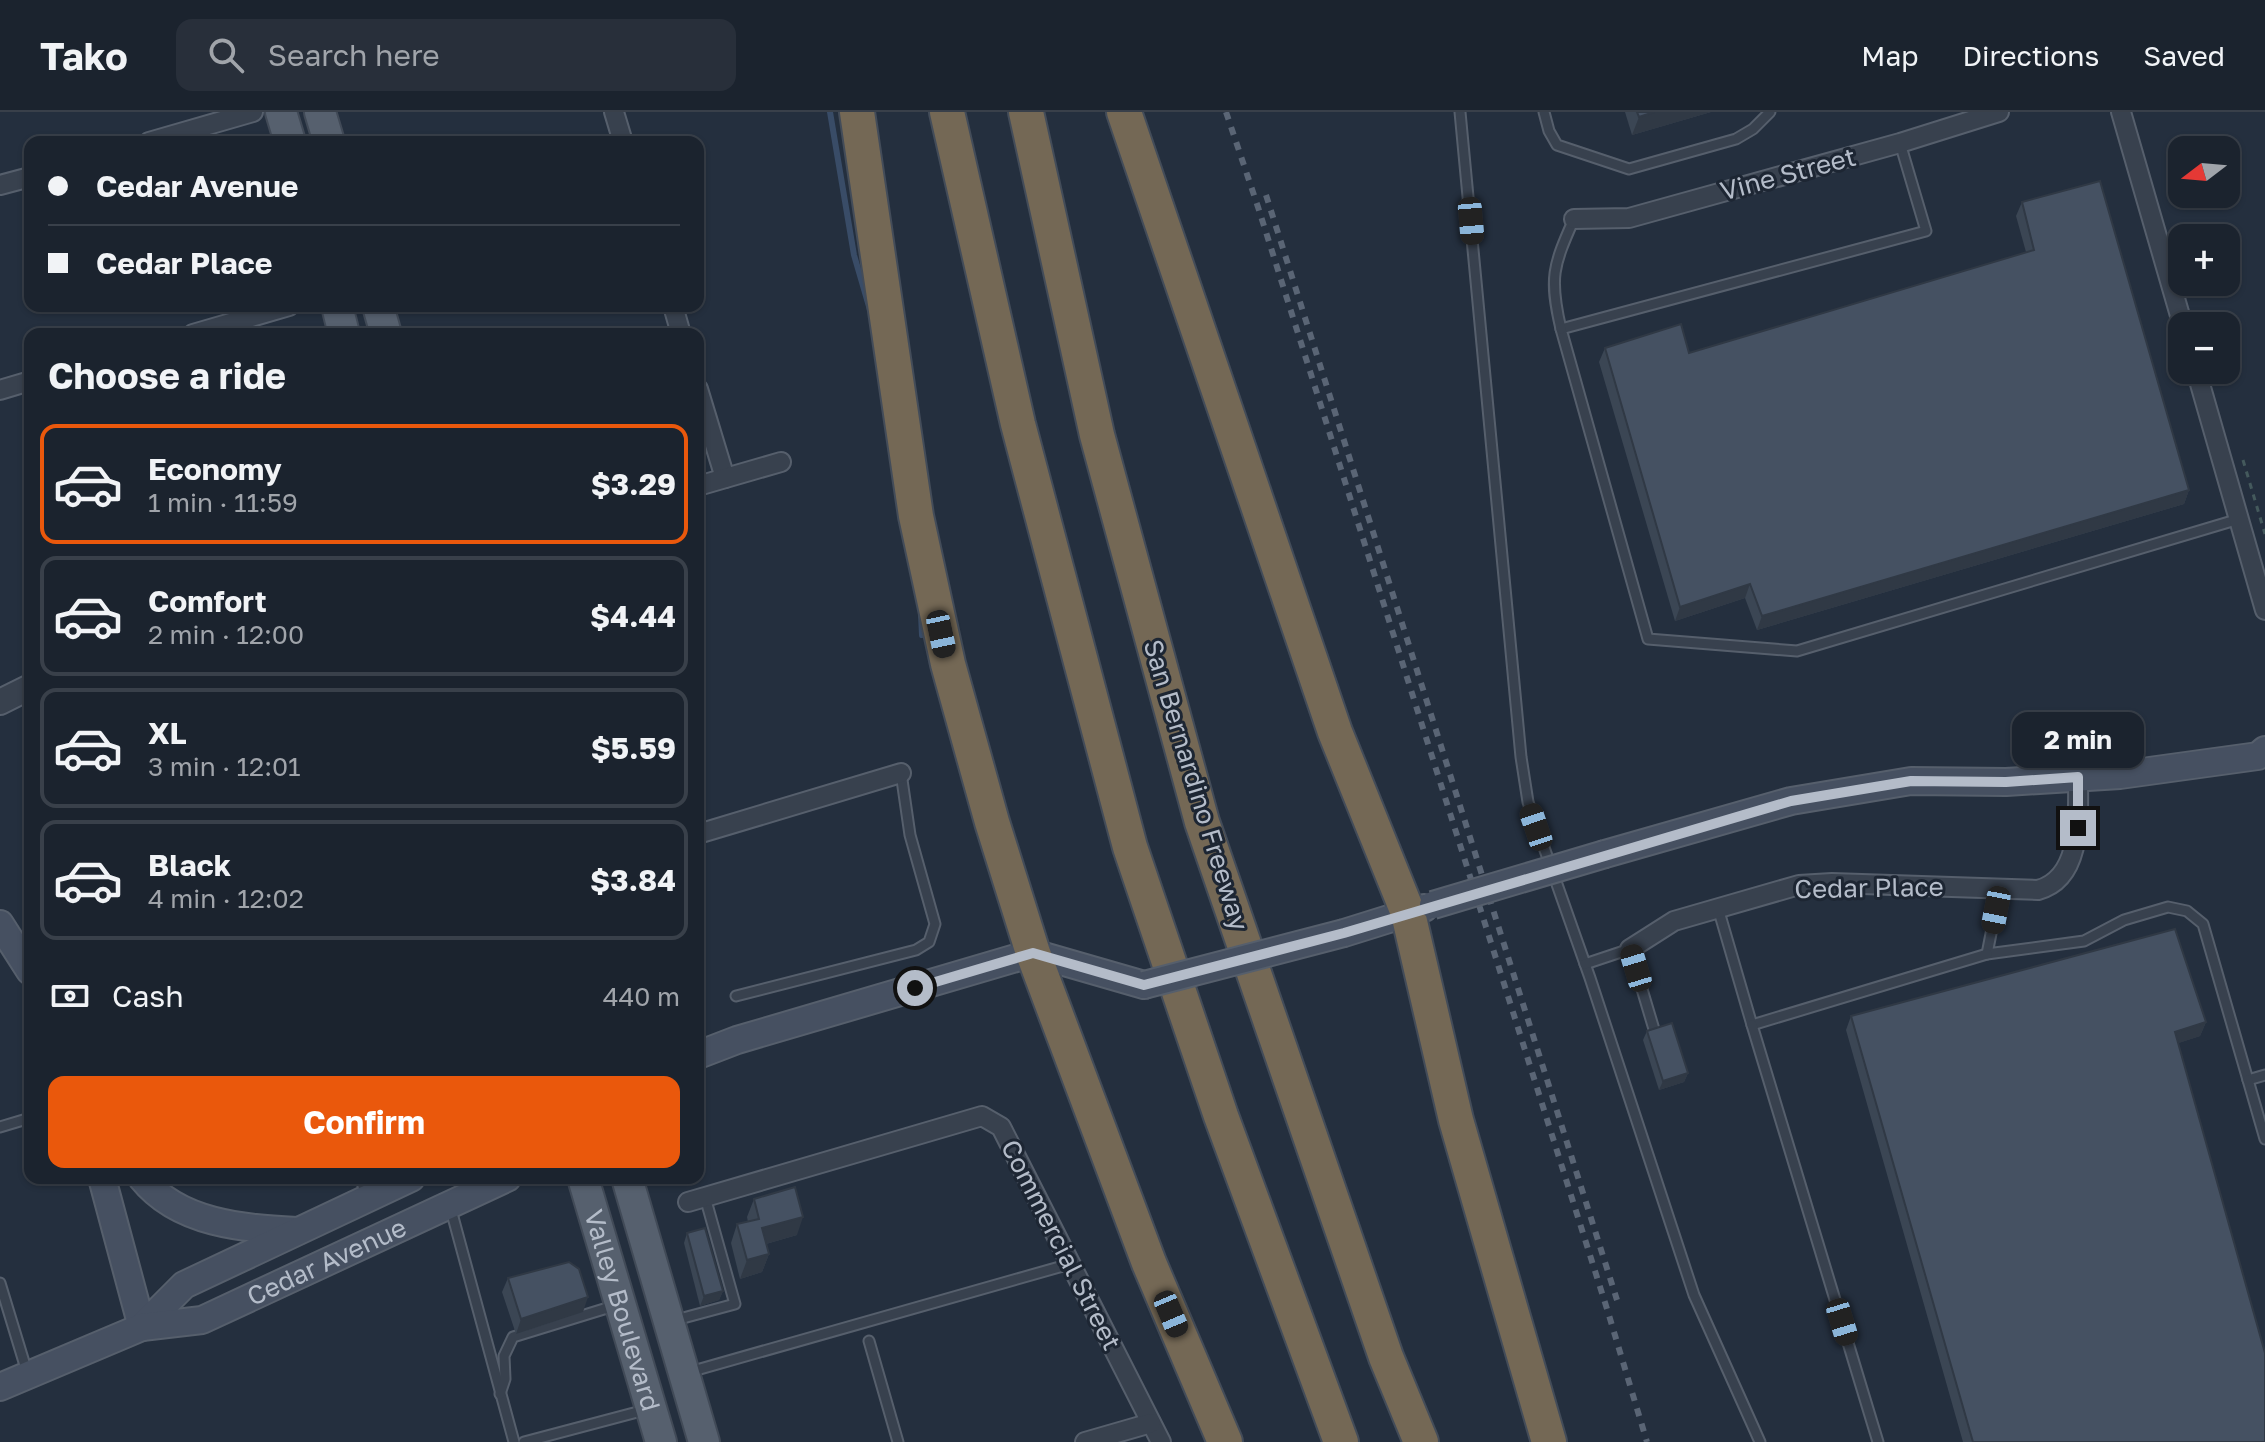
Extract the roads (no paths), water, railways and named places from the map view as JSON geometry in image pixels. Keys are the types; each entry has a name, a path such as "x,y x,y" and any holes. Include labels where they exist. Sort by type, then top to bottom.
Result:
{"highway":[{"path":"857,112 919,531 948,664 1033,953 1149,1263 1225,1442"},
{"path":"947,112 1018,424 1130,847 1227,1131 1341,1442"},
{"name":"San Bernardino Freeway","path":"1026,112 1097,435 1202,822 1386,1357 1421,1442"},
{"path":"1124,112 1335,732 1421,909 1456,1120 1549,1442"}],"main road":[{"path":"281,112 288,136"},
{"path":"320,112 327,136"},
{"path":"704,1053 737,1040 1033,953 1144,985 1344,933 1791,801 1911,781 2006,782 2120,775 2258,756 2265,750"},
{"path":"0,924 24,962"},
{"path":"104,1184 142,1327"},
{"path":"147,1184 198,1217 238,1228 300,1231"},
{"name":"Cedar Avenue","path":"0,1387 142,1327 202,1320 493,1184"},
{"name":"Valley Boulevard","path":"585,1184 661,1442"},
{"name":"Valley Boulevard","path":"629,1184 704,1442"},
{"name":"Cedar Avenue","path":"142,1327 184,1285 300,1231 363,1188"}],"street":[{"path":"170,136 253,112"},
{"path":"614,112 621,136"},
{"name":"Vine Street","path":"1574,219 1629,218 1900,143 1999,112"},
{"path":"2121,112 2179,312"},
{"path":"0,185 24,179"},
{"path":"214,328 268,312"},
{"path":"0,390 24,383"},
{"path":"2200,384 2265,610"},
{"path":"704,409 725,478"},
{"path":"704,484 781,462"},
{"path":"0,702 24,690"},
{"path":"704,832 901,773"},
{"name":"Cedar Place","path":"1630,949 1674,921 1799,885 1832,883 2038,890 2051,886 2059,880 2078,828 2078,777"},
{"name":"Commercial Street","path":"697,1199 982,1116 1001,1127 1161,1442"},
{"path":"1085,1442 1151,1423"}],"lane":[{"path":"1460,112 1521,757 1528,802 1694,1295 1760,1442"},
{"path":"1544,112 1557,145 1629,169 1736,139 1753,129 1770,112"},
{"path":"1561,329 1926,231 1900,143"},
{"path":"1574,219 1556,259 1552,293 1648,639 1797,651 2239,519"},
{"path":"736,996 916,950 929,942 935,924 910,835 901,773"},
{"path":"1987,954 2000,888"},
{"path":"1752,1025 1987,954 2084,941 2124,920 2168,907 2187,911 2203,924 2265,1139"},
{"path":"1718,908 1878,1442"},
{"path":"1585,964 1630,949 1656,1036"},
{"path":"2248,1080 2265,1075"},
{"path":"0,1127 24,1120"},
{"path":"668,1322 735,1304 697,1199"},
{"path":"449,1203 514,1442"},
{"path":"683,1374 1070,1264"},
{"path":"0,1283 28,1375"},
{"path":"500,1394 505,1379 504,1356 513,1337 620,1304"},
{"path":"869,1341 898,1442"},
{"path":"524,1442 651,1408"}],"waterway":[{"path":"830,112 854,255 870,310"},
{"path":"921,614 922,635"}],"railway":[{"path":"1226,112 1647,1442"},
{"path":"1266,195 1617,1300"}]}
